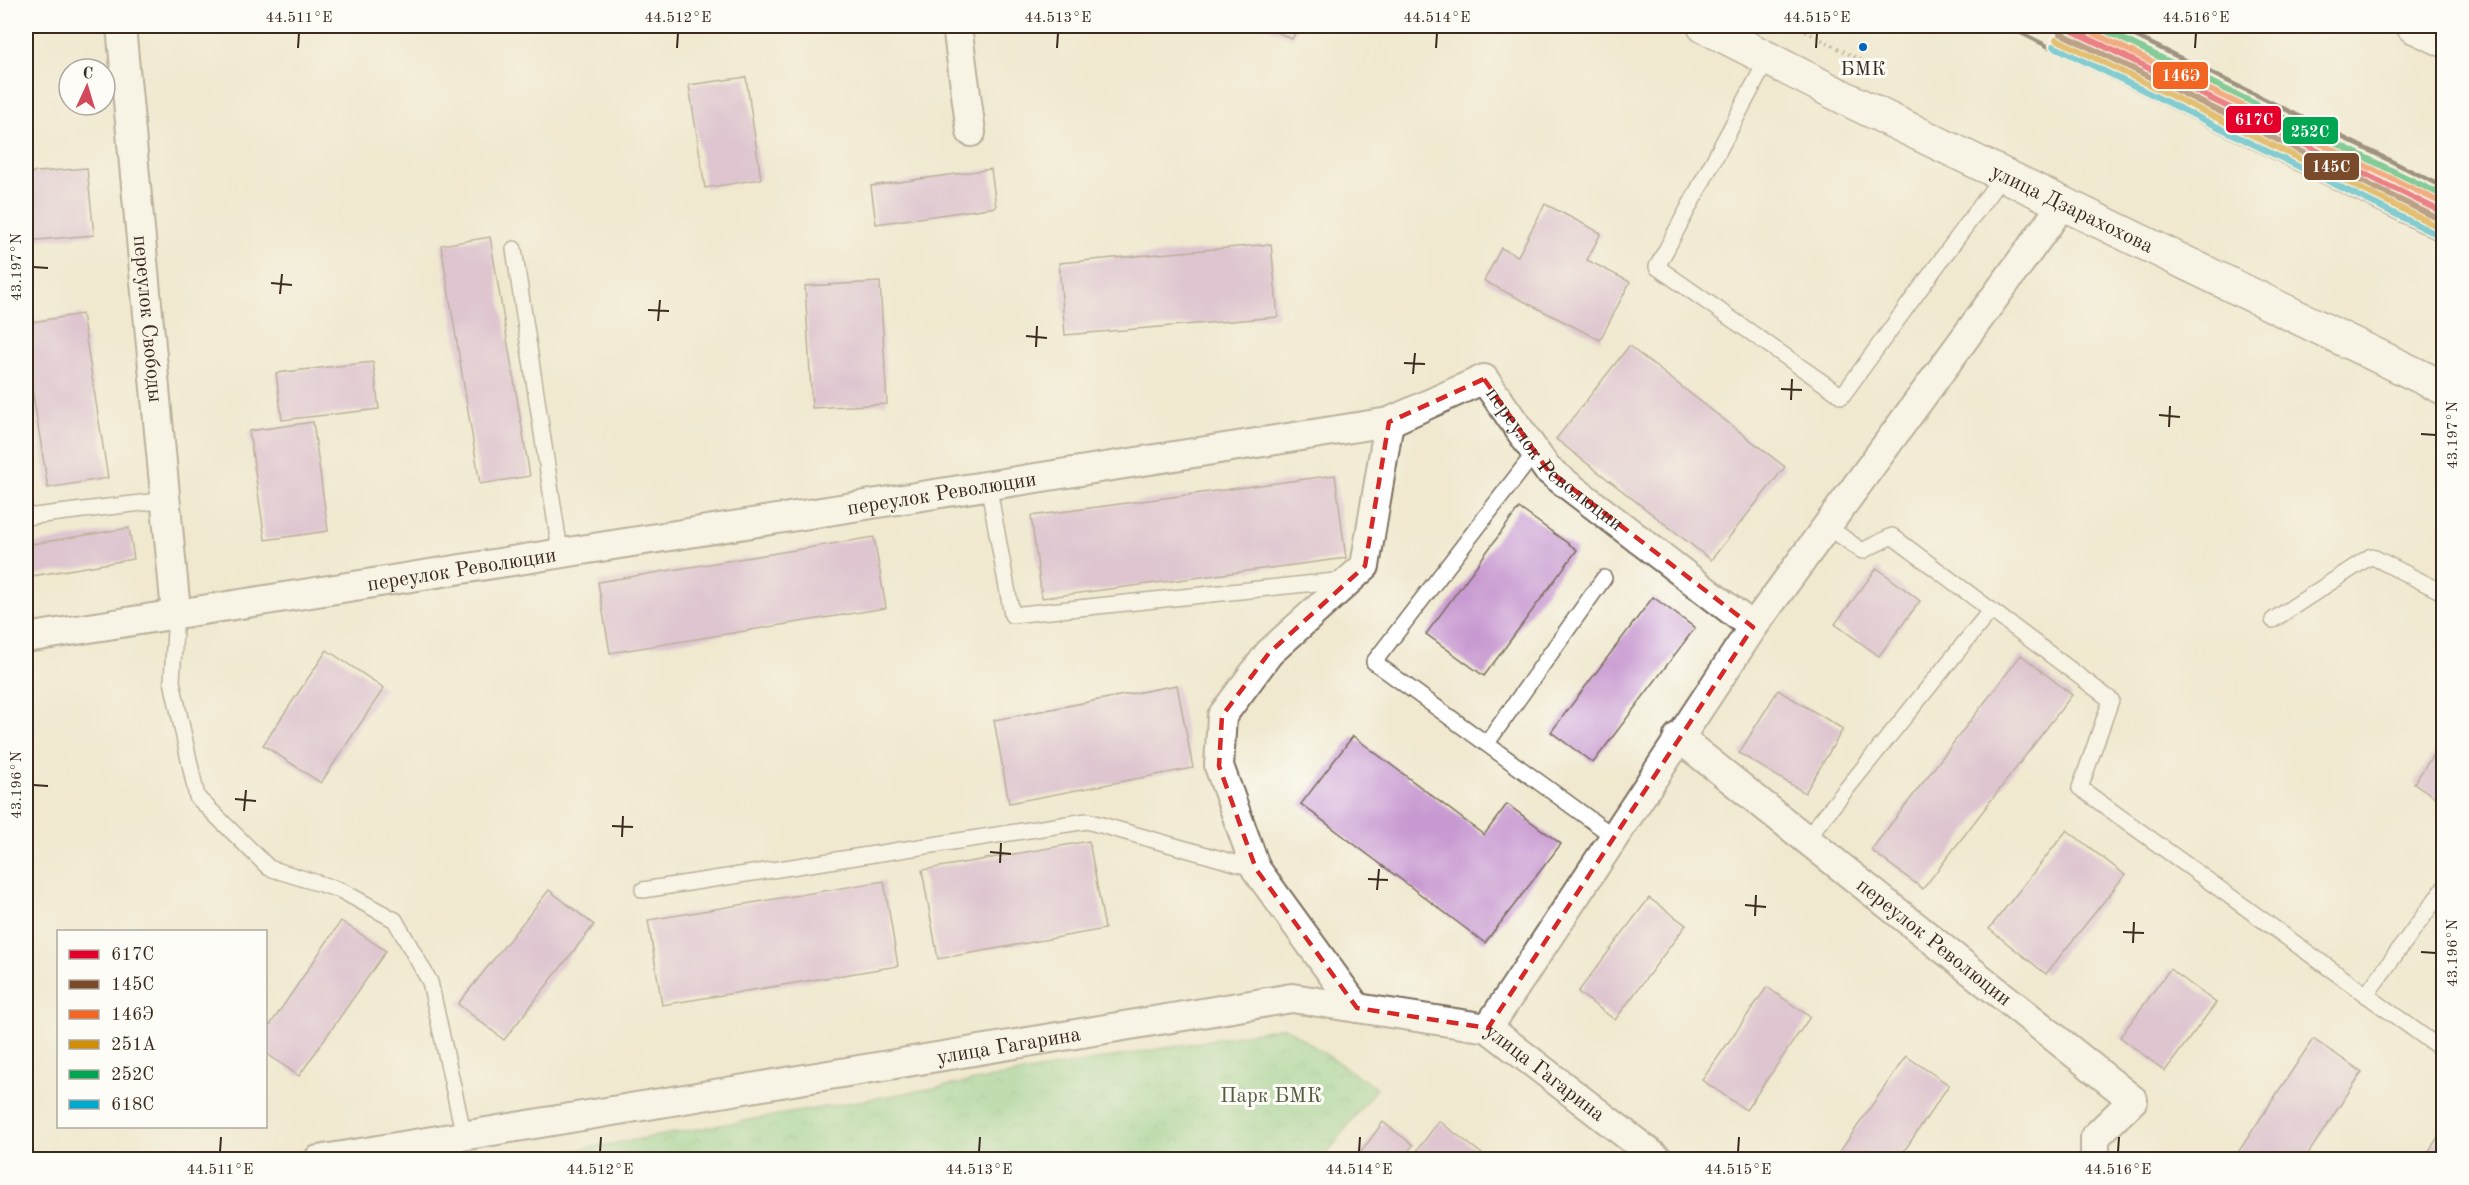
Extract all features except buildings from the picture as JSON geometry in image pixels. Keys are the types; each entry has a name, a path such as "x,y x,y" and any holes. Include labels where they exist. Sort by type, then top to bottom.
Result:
{"street":[{"name":"переулок Свободы","path":"121,26 176,612"},
{"path":"957,26 971,132"},
{"name":"улица Дзарахохова","path":"1704,26 2003,175 2444,388"},
{"path":"2413,26 2444,40"},
{"path":"1488,1028 1678,736 1753,627 2063,204"},
{"name":"переулок Революции","path":"26,638 176,612 1389,422 1484,379 1547,469 1753,627"},
{"path":"1357,1008 1256,869 1219,766 1222,716 1269,653 1365,566 1389,422"},
{"name":"переулок Революции","path":"1678,736 2133,1100 2096,1137 2096,1160"},
{"name":"улица Гагарина","path":"318,1160 1292,998 1488,1028 1659,1160"}],"lane":[{"path":"1768,58 1657,267 1842,396 2003,175"},
{"path":"514,249 560,552"},
{"path":"1536,451 1374,662 1613,836"},
{"path":"988,484 1012,615 1350,580"},
{"path":"26,512 26,517 165,500"},
{"path":"1827,526 1862,551 1892,536 2111,700 2080,788 2444,1051"},
{"path":"2274,620 2371,556 2444,593"},
{"path":"1487,743 1604,578"},
{"path":"1806,839 1991,610"},
{"path":"176,612 172,681 197,797 269,868 340,890 394,920 430,982 464,1136"},
{"path":"643,890 1087,821 1256,869"},
{"path":"2366,995 2444,888"}],"highlighted area":[{"path":"1484,379 1547,469 1753,627 1488,1028 1357,1008 1256,869 1219,766 1222,716 1269,653 1365,566 1389,422"}],"green space":[{"name":"Парк БМК","path":"1285,1027 1376,1088 1323,1159 525,1159"}],"railway":[{"path":"2007,26 2444,242"},
{"path":"2115,26 2444,187"}],"transit line":[{"name":"617C","path":"2063,26 2444,213"},
{"name":"146Э","path":"2079,26 2444,204"},
{"name":"252С","path":"2096,26 2444,196"},
{"name":"145С","path":"2060,33 2441,220"},
{"name":"251А","path":"2056,39 2437,226"},
{"name":"618С","path":"2053,46 2434,233"}],"place":[{"name":"БМК","path":"1863,47"}]}
